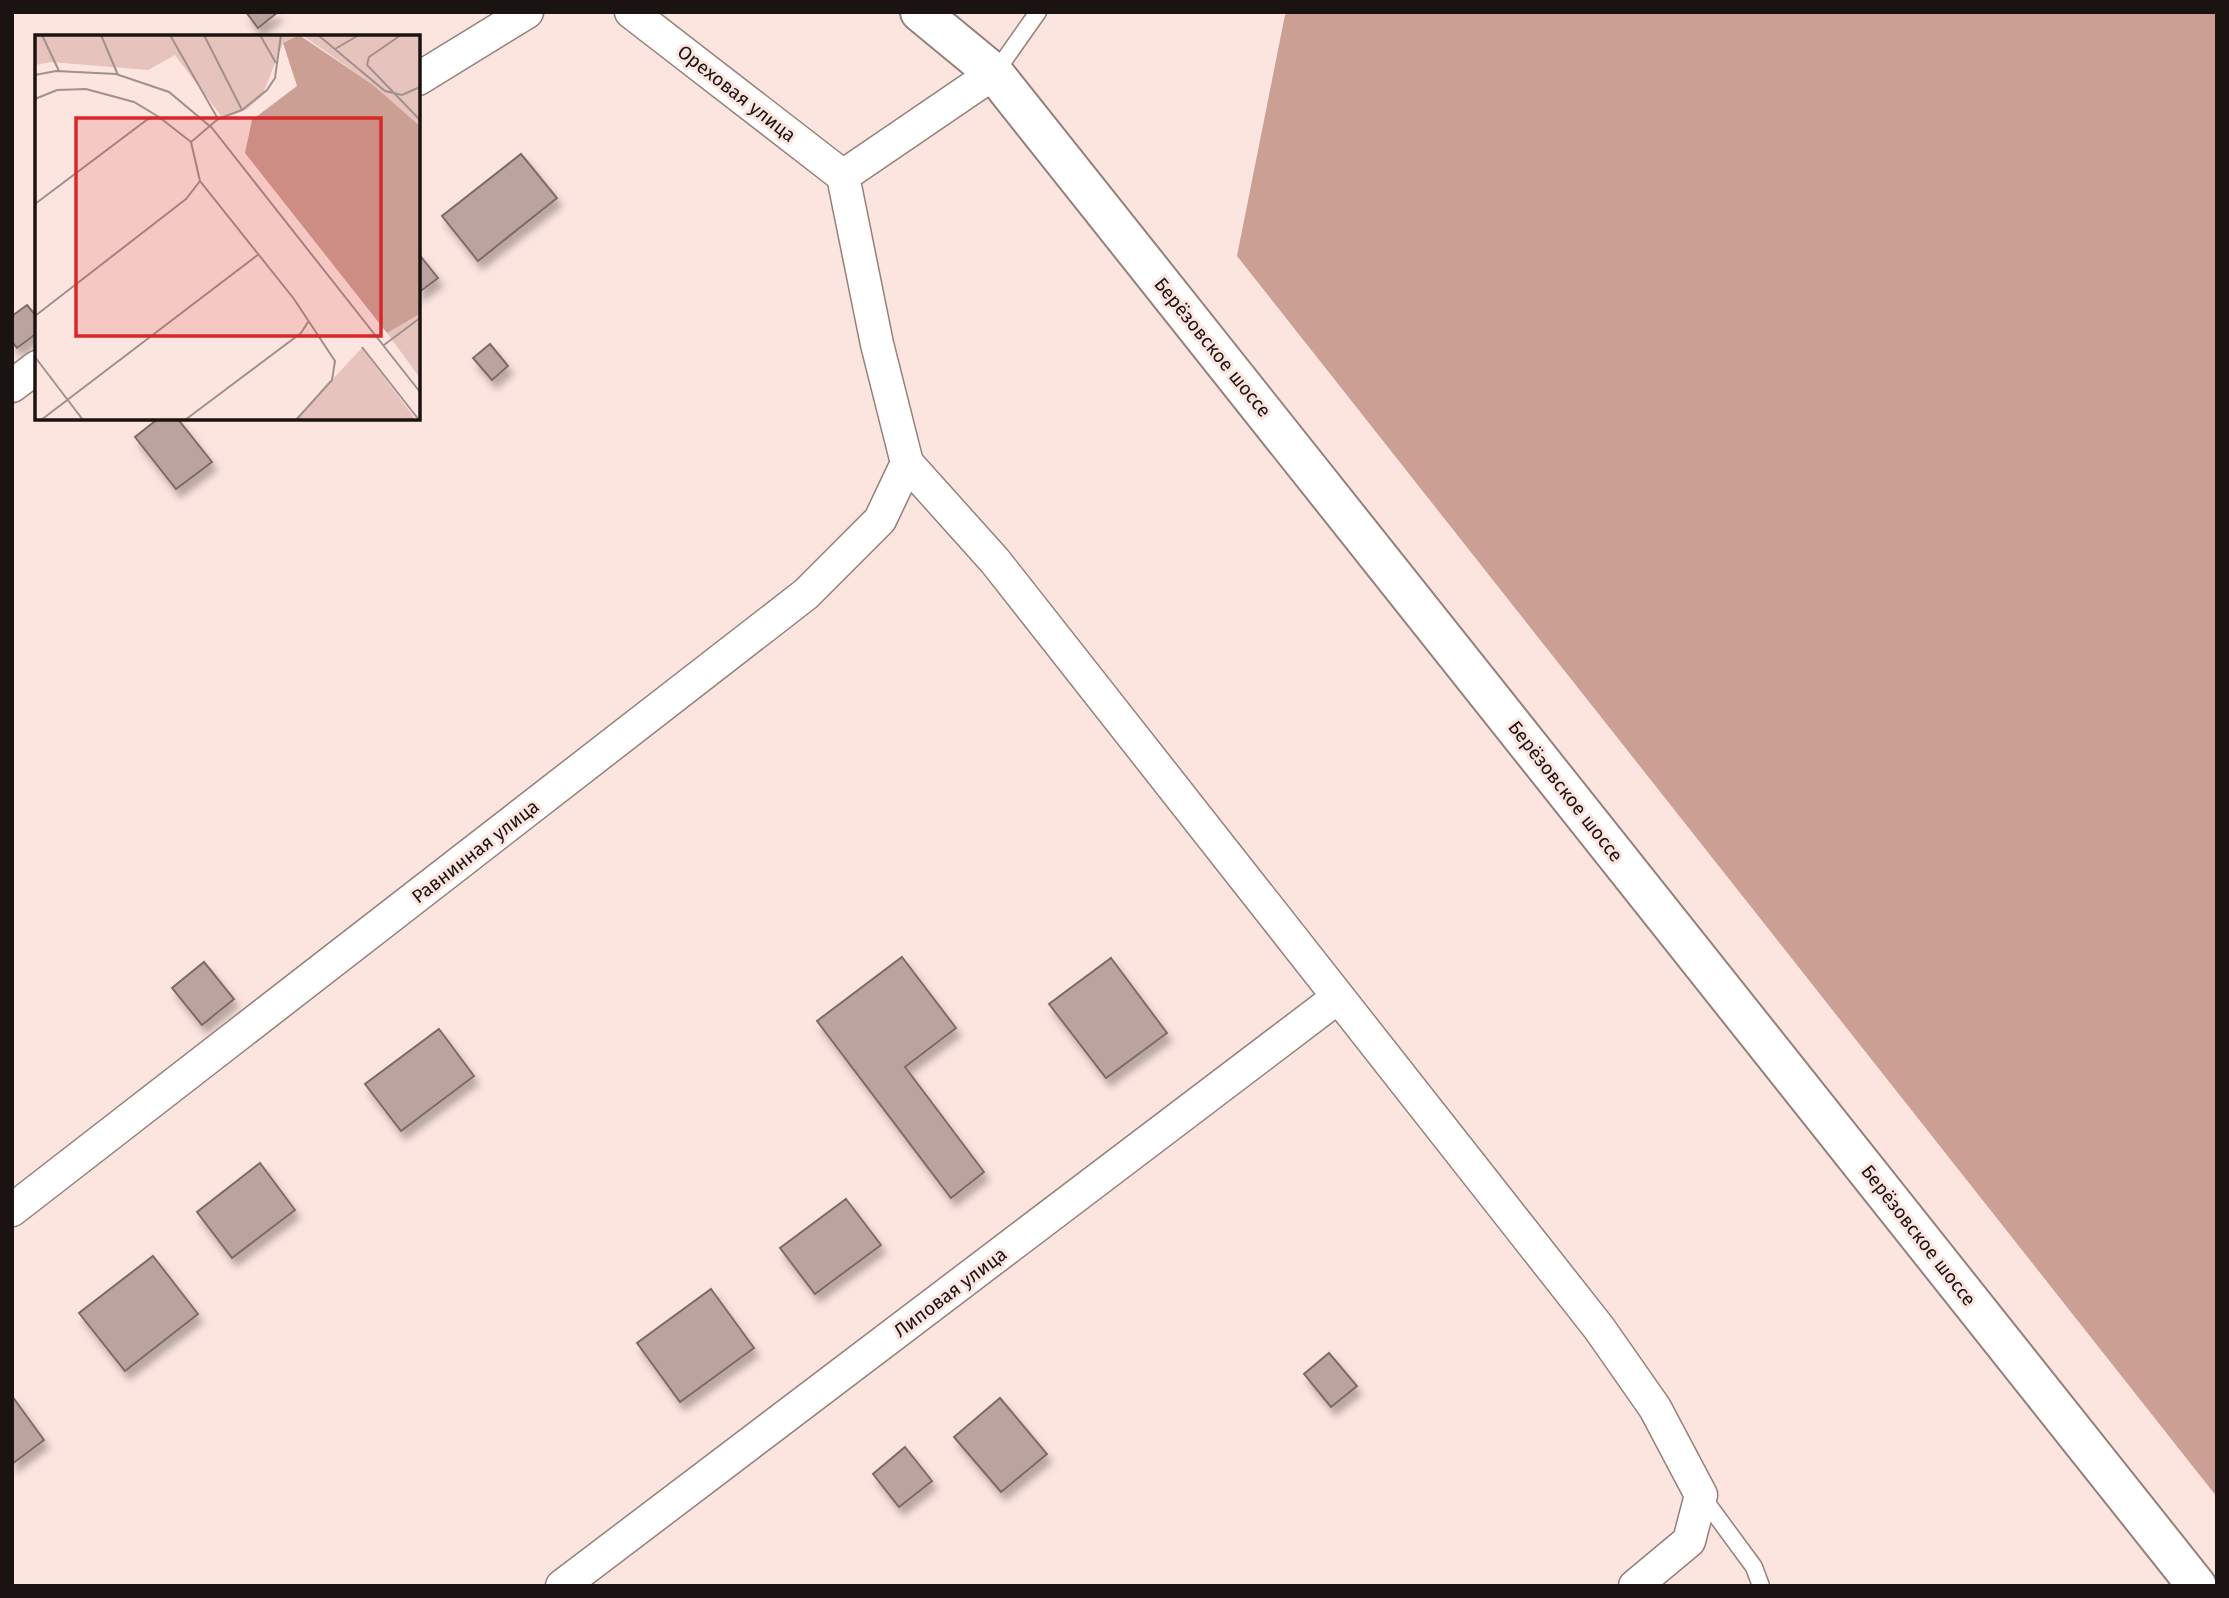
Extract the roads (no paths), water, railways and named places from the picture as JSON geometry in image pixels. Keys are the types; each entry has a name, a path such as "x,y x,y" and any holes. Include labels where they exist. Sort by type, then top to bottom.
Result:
{"street":[{"path":"420,78 527,12"},
{"name":"Ореховая улица","path":"631,12 843,176"},
{"name":"Берёзовское шоссе","path":"920,12 994,73 2197,1586"},
{"path":"994,73 843,176 877,344 907,463 995,561 1336,998 1452,1139 1599,1328 1655,1408 1701,1496 1689,1541 1635,1586"},
{"path":"12,386 35,369"},
{"name":"Равнинная улица","path":"12,1210 806,594 880,520 907,463"},
{"name":"Липовая улица","path":"562,1586 1336,998"}],"lane":[{"path":"994,73 1038,12"},
{"path":"1701,1496 1754,1567 1761,1586"}]}
